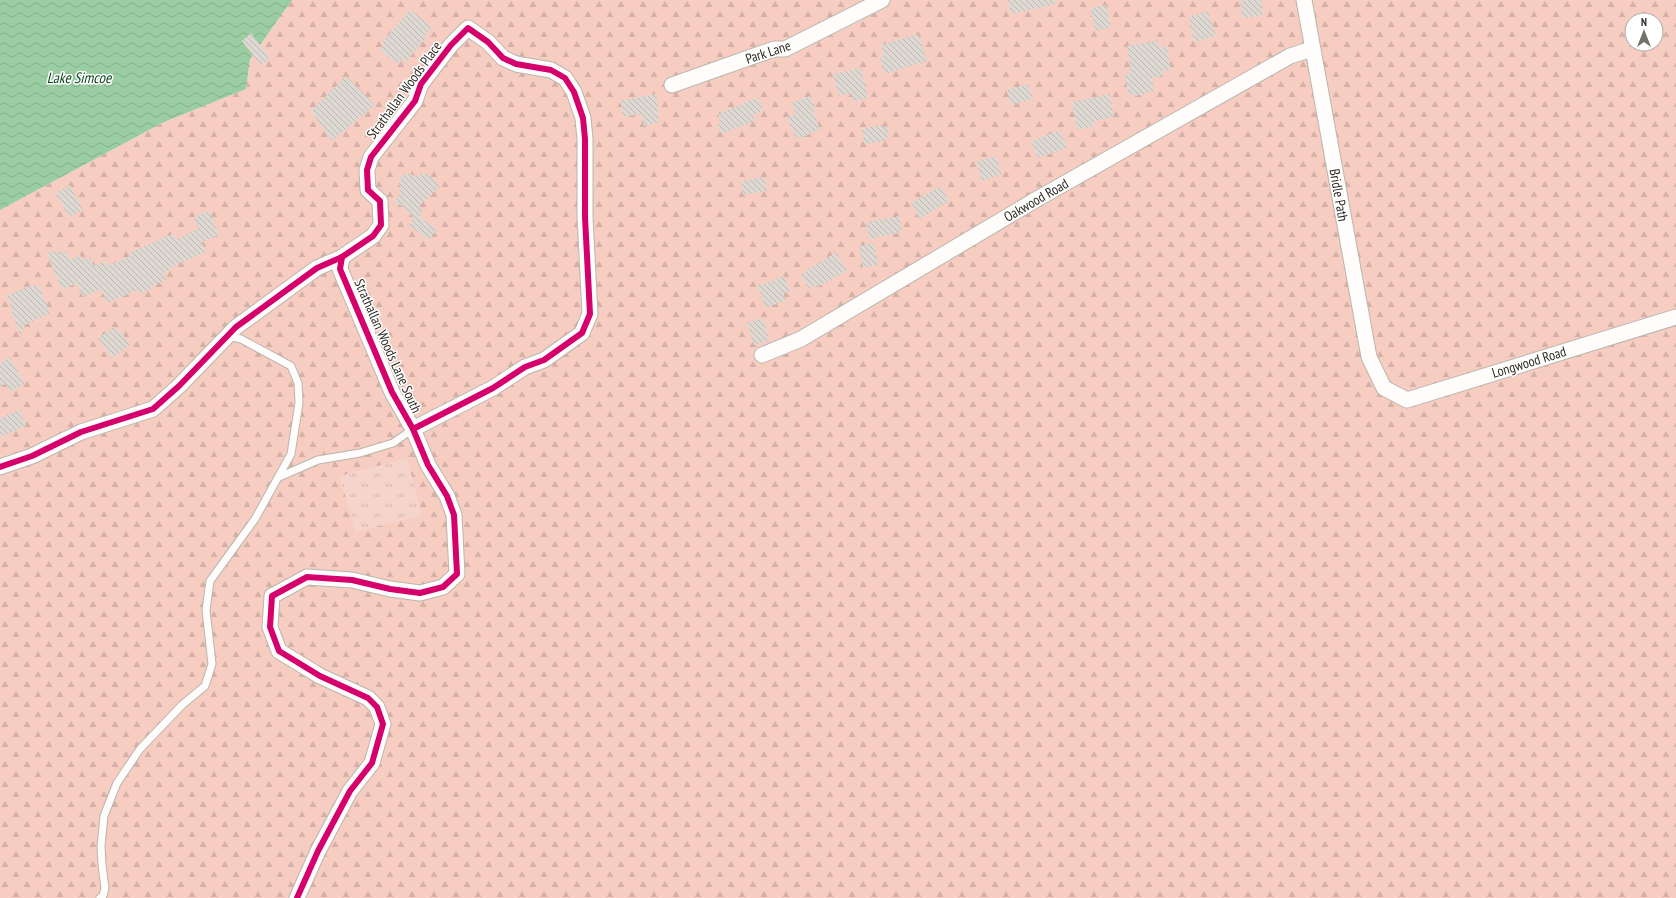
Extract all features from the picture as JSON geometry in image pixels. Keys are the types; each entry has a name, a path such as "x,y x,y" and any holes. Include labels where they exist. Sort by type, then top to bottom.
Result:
{"street":[{"name":"Park Lane","path":"672,85 774,49 785,49 882,0"},
{"name":"Bridle Path","path":"1304,0 1369,357 1384,388"},
{"name":"Strathallan Woods Place","path":"0,467 32,456 81,432 153,409 179,386 236,327 317,268 342,257 373,236 381,225 380,202 368,190 367,170 371,157 415,101 421,84 450,45 468,28 488,42 503,58 516,64 551,70 565,78 574,92 583,118 585,139 585,217 590,314 582,333 544,360 525,367 493,388 413,429"},
{"name":"Oakwood Road","path":"762,355 801,339 1050,191 1290,56 1312,49"},
{"name":"Strathallan Woods Lane South","path":"297,898 318,851 350,792 372,763 383,724 377,707 368,698 320,676 279,651 270,627 272,596 308,577 352,580 390,589 420,593 443,587 457,574 454,516 447,496 428,464 413,429 392,392 340,269 342,257"},
{"name":"Longwood Road","path":"1384,388 1407,400 1676,317"}],"lane":[{"path":"100,898 103,896 106,888 102,865 101,846 104,816 117,783 140,749 182,705 205,686 212,664 206,610 210,581 255,519 291,454 299,404 298,383 291,366 241,339 228,336"},
{"path":"279,477 318,460 360,453 393,443 413,429"}],"green space":[{"path":"292,0 1676,0 1676,898 0,898 0,210 164,122 246,89 250,59"},
{"path":"407,458 422,515 355,532 340,476"}],"water":[{"name":"Lake Simcoe","path":"0,0 292,0 250,59 246,89 164,122 0,210"}],"building":[{"path":"1008,0 1055,0 1056,4 1011,14"},
{"path":"1261,0 1263,16 1242,18 1240,1"},
{"path":"1106,5 1111,27 1096,31 1090,8"},
{"path":"410,9 432,27 424,37 426,38 405,63 401,59 397,64 380,50 384,45 382,43"},
{"path":"1208,11 1216,36 1194,42 1189,17"},
{"path":"251,33 270,58 261,65 242,41"},
{"path":"918,34 927,61 885,74 880,57 884,56 881,45"},
{"path":"1158,41 1159,48 1167,46 1171,70 1163,71 1163,76 1152,78 1154,91 1136,96 1135,94 1128,95 1125,74 1131,73 1127,46"},
{"path":"861,68 868,98 853,102 851,93 839,96 833,74"},
{"path":"346,76 375,105 332,141 311,111"},
{"path":"1028,84 1033,99 1011,105 1007,90"},
{"path":"656,94 659,110 657,110 659,122 644,126 641,114 623,117 620,101"},
{"path":"1110,94 1114,117 1094,121 1095,126 1077,130 1072,102"},
{"path":"810,96 816,110 813,111 820,129 799,139 798,136 795,137 787,117 796,114 792,103"},
{"path":"758,97 763,111 753,115 755,121 721,134 717,125 721,123 718,114"},
{"path":"882,125 883,127 887,126 889,137 885,138 885,141 865,144 862,129"},
{"path":"1060,130 1067,148 1038,158 1031,141"},
{"path":"996,156 1002,174 982,181 976,162"},
{"path":"405,174 411,174 418,177 421,174 428,174 440,186 419,206 423,211 419,217 437,229 429,240 409,225 414,218 404,207 394,202 401,193 399,182"},
{"path":"764,177 767,191 743,195 741,181"},
{"path":"70,185 83,210 69,217 56,193"},
{"path":"940,186 949,201 920,219 911,203"},
{"path":"209,210 219,235 202,242 206,252 171,267 171,269 163,273 166,280 152,286 153,288 140,294 138,290 107,303 101,289 83,297 77,283 62,290 47,254 56,250 58,254 66,251 70,260 80,255 83,260 90,257 94,266 105,261 107,266 130,256 129,253 172,234 177,239 198,229 194,217"},
{"path":"900,216 902,232 869,239 866,222"},
{"path":"874,243 878,265 863,268 859,246"},
{"path":"836,252 847,271 817,287 816,285 809,289 801,275"},
{"path":"784,276 790,291 783,294 786,300 766,308 757,286"},
{"path":"38,284 50,313 25,325 21,335 12,314 12,308 7,296 31,285 32,287"},
{"path":"763,318 769,340 754,345 747,323"},
{"path":"114,327 117,332 119,330 130,345 112,358 98,338"},
{"path":"10,357 24,384 10,392 5,384 0,386 0,363"},
{"path":"20,410 26,426 0,437 0,418"}],"cycle path":[{"path":"0,467 32,456 81,432 153,409 179,386 236,327 317,268 342,257 373,236 381,225 380,201 368,190 367,170 371,157 415,101 421,84 451,45 468,28 488,42 503,58 516,64 551,70 565,78 574,92 583,118 585,139 585,217 590,314 582,333 544,360 525,367 493,388 413,429"},
{"path":"297,898 318,851 350,791 372,763 383,724 377,707 368,698 320,676 279,651 270,627 272,596 307,577 352,580 390,589 420,593 443,587 457,574 454,515 447,496 428,465 413,429 392,392 340,269 342,257"}]}
